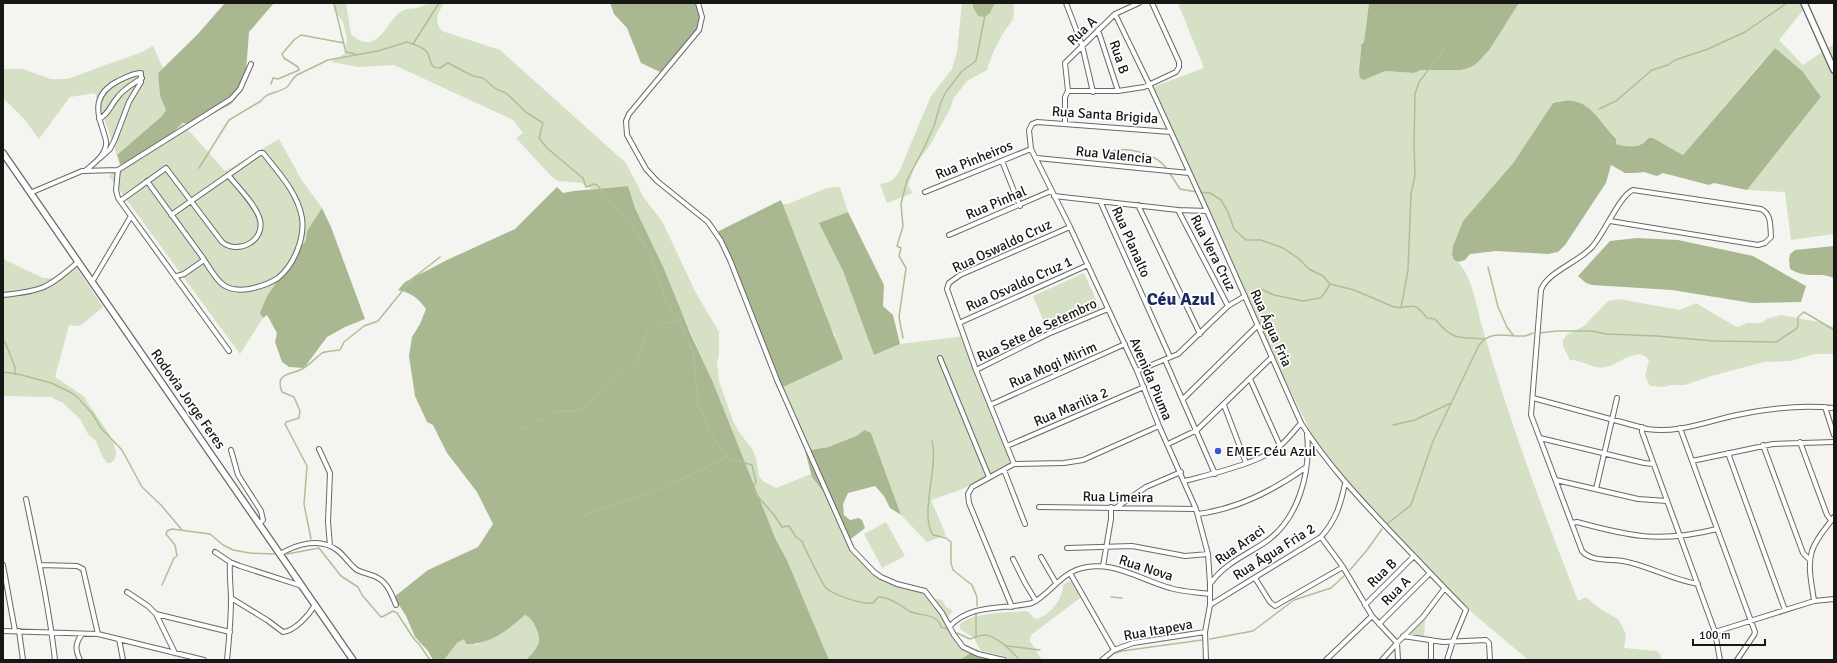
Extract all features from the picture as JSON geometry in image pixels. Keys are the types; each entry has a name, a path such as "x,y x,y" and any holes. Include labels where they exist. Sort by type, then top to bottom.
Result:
{"main road":[{"path":"1804,3 1834,70"},
{"name":"Rodovia Jorge Feres","path":"3,153 353,660"}],"street":[{"path":"698,3 702,18 698,30 629,114 626,121 627,135 646,169 656,181 708,222 720,241 730,260 777,380 852,549 874,572 882,577 897,584 919,589 929,595 950,626 958,642 969,651 1004,660"},
{"path":"1066,3 1082,45 1093,92"},
{"name":"Rua A","path":"1068,91 1064,66 1066,62 1115,14 1139,3"},
{"path":"1065,123 1065,97 1068,91 1118,91 1150,86 1174,74 1179,67 1178,62 1152,3"},
{"name":"Rua Água Fria","path":"1115,14 1150,86 1301,423 1318,451 1346,484 1429,574 1466,610 1452,642"},
{"name":"Rua B","path":"1098,30 1118,91"},
{"path":"30,193 76,173 85,171 118,170 231,99 240,88 251,64"},
{"path":"85,171 100,158 110,149 116,139 127,108 142,78 141,73 137,73 112,84 104,90 99,102 98,113 106,144 100,158"},
{"path":"99,119 108,113 119,96 142,78"},
{"name":"Avenida Piuma","path":"1037,122 1034,122 1029,130 1031,149 1037,158 1051,191 1070,227 1138,371 1159,426 1198,514 1208,554 1210,584 1210,605 1206,632 1206,660"},
{"name":"Rua Santa Brigida","path":"1037,122 1170,132"},
{"name":"Rua Pinheiros","path":"924,192 1031,149"},
{"path":"147,181 171,215 224,286 237,290 253,288 270,283 278,278 285,270 294,256 301,240 302,218 295,198 263,153 256,155 171,215"},
{"name":"Rua Valencia","path":"1037,158 1189,173"},
{"path":"1002,161 1020,206"},
{"path":"120,201 166,168 192,200 222,242 228,247 239,248 250,244 260,231 260,219 256,210 228,174"},
{"path":"118,170 117,193 120,201 177,276 229,351"},
{"path":"1610,221 1756,245 1766,243 1771,237 1769,216 1762,209 1636,190 1626,194 1610,221 1588,252 1550,278 1542,288 1531,415 1582,551 1589,557 1637,564 1660,571 1681,580 1698,584"},
{"name":"Rua Pinhal","path":"949,235 1020,206 1051,191"},
{"path":"1054,196 1207,212"},
{"name":"Rua Planalto","path":"1100,201 1170,357"},
{"path":"1138,205 1200,334"},
{"name":"Rua Vera Cruz","path":"1178,210 1228,306"},
{"path":"92,282 131,216"},
{"name":"Rua Oswaldo Cruz","path":"959,323 947,289 949,283 960,275 1070,227"},
{"path":"177,276 184,274 204,260"},
{"path":"3,295 28,292 47,286 78,262"},
{"name":"Rua Osvaldo Cruz 1","path":"959,323 1088,265"},
{"path":"1138,371 1178,354 1228,306 1245,296"},
{"name":"Rua Sete de Setembro","path":"976,370 1048,334 1108,309"},
{"path":"959,323 990,406 1014,464"},
{"path":"1184,399 1258,326"},
{"name":"Rua Mogi Mirim","path":"990,406 1125,344"},
{"path":"1168,444 1197,430 1272,357"},
{"path":"940,358 989,477"},
{"path":"1165,360 1184,399 1215,474"},
{"path":"1250,379 1280,446"},
{"name":"Rua Marilia 2","path":"1007,446 1144,387"},
{"path":"1533,398 1642,427 1659,430 1680,428 1752,412 1783,408 1834,408"},
{"path":"1596,489 1617,398"},
{"path":"1224,405 1246,463"},
{"path":"1824,407 1834,435"},
{"path":"1184,481 1215,474 1246,463 1270,452 1280,446 1301,423"},
{"path":"1012,606 968,498 969,490 989,477 1014,464 1064,463 1083,460 1159,426"},
{"path":"1642,427 1642,432 1653,464 1715,632 1720,660"},
{"path":"1680,428 1751,621 1754,635 1737,660"},
{"name":"Rua Araci","path":"1210,584 1224,568 1263,544 1280,530 1287,521 1301,493 1308,452 1307,433"},
{"path":"1540,438 1653,464"},
{"path":"1692,461 1763,445 1800,442 1834,442"},
{"path":"1800,442 1827,515 1833,518 1814,546 1810,560 1814,601"},
{"path":"1763,445 1804,553 1810,560"},
{"path":"319,448 330,472 328,508 330,546"},
{"path":"231,450 238,475 261,511 263,520 259,524"},
{"path":"1728,453 1785,610"},
{"path":"1198,514 1227,508 1259,496 1286,481 1306,467"},
{"path":"1004,470 1025,524"},
{"path":"1117,507 1146,487 1180,472"},
{"path":"1556,480 1638,500 1667,501"},
{"name":"Rua Água Fria 2","path":"1210,605 1322,537 1332,525 1339,510 1346,484"},
{"path":"26,499 40,565 52,632 55,660"},
{"name":"Rua Limeira","path":"1039,507 1196,509"},
{"path":"1103,566 1111,519 1111,507"},
{"path":"1572,522 1644,537 1680,537 1717,529"},
{"path":"1322,537 1343,567 1372,616 1397,643 1398,660"},
{"path":"280,554 293,547 305,544 322,544 330,546 338,551 358,570 376,577 383,582 388,587 396,605"},
{"path":"1067,548 1132,546 1185,556 1199,556 1208,554"},
{"path":"215,552 230,562 302,586"},
{"name":"Rua B","path":"1365,605 1414,556"},
{"path":"1041,557 1056,583"},
{"path":"950,626 960,617 974,611 1036,601 1013,559"},
{"path":"227,660 230,632 230,562"},
{"path":"3,565 23,660"},
{"path":"40,565 77,566 83,569 98,634"},
{"name":"Rua Nova","path":"1036,601 1070,573 1087,567 1103,566 1133,573 1169,588 1210,594"},
{"path":"1255,578 1272,605 1276,606 1343,567"},
{"name":"Rua Itapeva","path":"1070,573 1114,650"},
{"name":"Rua A","path":"1379,624 1429,574"},
{"path":"1382,660 1403,636 1423,617 1444,589"},
{"path":"127,592 148,606 156,614 175,653"},
{"path":"231,598 267,620 282,632 288,631 294,627 315,605"},
{"path":"1715,632 1814,601 1834,599"},
{"path":"156,614 230,632"},
{"path":"1326,660 1372,616"},
{"path":"3,631 98,634 204,660"},
{"name":"Rua Itapeva","path":"1102,660 1114,650 1133,643 1206,632"},
{"path":"80,660 76,652 75,644 82,634"},
{"path":"1403,636 1452,642 1486,640 1489,642 1490,660"},
{"path":"119,639 123,660"},
{"path":"1431,640 1431,660"},
{"path":"1447,660 1452,642"}],"shaded area":[{"path":"225,3 274,3 249,32 246,71 236,98 231,104 193,124 182,123 169,138 155,150 130,162 120,164 117,155 162,116 166,110 160,96 158,73 197,35"},
{"path":"333,3 346,3 351,34 361,41 369,42 382,34 392,20 404,10 417,8 432,3 444,3 437,17 439,27 442,31 500,50 626,163 644,198 662,221 695,291 719,332 719,354 717,363 719,381 733,421 739,432 753,450 759,476 763,481 776,488 811,474 830,500 844,539 857,557 873,574 883,581 900,583 917,590 930,598 942,600 946,607 953,611 949,615 949,633 962,644 976,649 960,660 829,660 787,560 776,540 712,380 635,208 628,186 592,189 581,183 558,181 551,176 516,138 523,133 513,120 394,65 359,67 331,62 344,54 347,40 343,22 334,10"},
{"path":"610,3 698,3 701,25 660,72 641,63 627,28 614,14"},
{"path":"962,3 971,3 971,6 990,13 995,3 1013,3 1013,19 1002,35 992,55 987,70 967,81 953,99 951,107 930,145 915,165 908,186 913,193 887,203 880,184 891,181 899,172 931,96 952,69 957,52"},
{"path":"971,3 995,3 990,13 985,17 978,16"},
{"path":"1178,3 1369,3 1364,42 1361,45 1359,67 1364,80 1385,71 1414,73 1421,70 1435,69 1461,70 1490,49 1519,3 1809,3 1779,40 1803,65 1834,44 1834,234 1791,240 1785,192 1747,190 1821,97 1775,48 1683,155 1653,138 1648,138 1645,142 1638,146 1616,144 1615,139 1579,102 1562,100 1553,103 1514,162 1463,221 1453,246 1452,254 1454,260 1460,264 1469,279 1491,358 1514,428 1578,601 1586,597 1599,608 1618,619 1626,634 1624,648 1657,651 1661,655 1661,660 1528,660 1468,609 1408,551 1369,509 1317,445 1263,335 1153,87 1204,68"},
{"path":"1369,3 1519,3 1490,49 1477,63 1471,67 1461,70 1421,70 1414,73 1385,71 1364,80 1360,78 1359,65 1361,45 1364,42"},
{"path":"153,46 163,68 158,73 160,96 166,110 162,116 117,155 95,93 70,97 39,139 25,120 3,98 3,69 22,69 51,79 67,79 142,52"},
{"path":"1775,48 1803,72 1821,97 1747,190 1714,183 1709,185 1663,173 1657,176 1644,172 1625,173 1611,165 1606,183 1565,245 1558,252 1548,254 1496,251 1470,254 1465,260 1458,262 1454,260 1452,254 1453,246 1463,221 1514,162 1553,103 1574,101 1583,104 1596,115 1616,139 1616,144 1638,146 1645,142 1648,138 1653,138 1683,155"},
{"path":"182,123 225,171 279,139 301,179 322,208 307,231 306,240 267,296 261,312 263,318 240,354 109,176 120,164 130,162 165,143"},
{"path":"628,186 635,208 664,269 691,335 712,380 776,540 787,560 829,660 526,660 537,647 539,638 533,622 525,615 498,636 474,644 466,644 464,639 457,643 444,660 433,660 428,651 415,637 406,616 394,597 428,570 478,547 493,524 477,492 447,453 433,425 427,422 415,396 409,356 412,337 420,324 426,309 414,296 398,290 405,282 447,260 515,229 557,187 563,193"},
{"path":"840,187 848,212 820,223 843,271 874,355 900,344 966,336 990,403 1015,464 960,490 931,500 946,535 927,542 901,515 871,433 865,430 856,436 827,447 805,451 776,377 782,380 835,348 835,334 826,327 815,292 773,204 788,204 827,188"},
{"path":"781,200 843,359 783,387 717,232"},
{"path":"322,208 331,227 365,319 345,327 327,337 304,368 289,367 282,362 275,342 277,333 267,315 263,318 260,313 267,296 306,240 307,231"},
{"path":"848,212 884,285 883,306 893,315 900,344 874,355 843,271 819,223"},
{"path":"1637,238 1678,240 1753,256 1806,286 1801,302 1752,303 1672,290 1592,285 1586,283 1578,276 1610,241"},
{"path":"1834,246 1834,278 1823,275 1802,274 1790,269 1790,254 1795,250"},
{"path":"3,259 43,278 59,278 74,264 103,307 80,326 69,325 55,377 85,397 107,430 116,449 116,457 111,463 108,463 103,458 96,441 88,434 80,419 63,403 51,397 3,396"},
{"path":"1084,273 1100,308 1048,331 1033,296"},
{"path":"1619,299 1680,310 1696,303 1738,327 1747,323 1761,323 1767,319 1781,315 1819,322 1834,327 1834,354 1815,354 1791,361 1764,362 1711,376 1685,385 1670,385 1664,387 1650,386 1645,376 1649,360 1639,354 1628,357 1611,366 1602,368 1575,360 1570,360 1563,346 1563,340 1568,334 1584,326 1608,301"},
{"path":"865,430 871,433 901,515 890,508 884,496 875,486 848,493 843,504 844,515 850,520 859,518 862,520 865,528 847,542 830,500 812,477 805,451 828,447 856,436"},
{"path":"886,522 905,556 882,568 864,534"},
{"path":"1071,581 1077,589 1080,598 1031,635 1030,641 1042,660 1010,660 1004,656 981,651 974,638 960,629 960,624 966,620 982,615 1025,611 1029,612 1034,618 1038,619 1052,609 1059,600 1063,585"},
{"path":"525,615 533,622 539,638 537,647 526,660 444,660 457,643 464,638 476,645 502,632"},
{"path":"1425,619 1424,639 1406,638"},
{"path":"976,649 992,660 960,660"}],"waterway":[{"path":"334,3 346,52 355,54"},
{"path":"413,44 439,3"},
{"path":"1599,109 1616,101 1652,70 1668,65 1675,60 1708,49 1745,32 1787,3"},
{"path":"903,338 899,317 906,268 899,256 901,248 897,246 903,226 901,204 907,180 934,126 941,102 946,92 962,71 976,61 985,15"},
{"path":"271,84 273,78 278,79 299,70 298,67 284,58 282,54 294,40 301,35 344,43"},
{"path":"199,168 229,120 261,101 269,94 287,87 297,75 328,60 378,51 407,42 426,50 432,65 436,68 440,68 448,63 473,76 483,78 496,89 506,93 527,113 543,123 539,138 547,148 583,178 586,187 594,184 597,185 634,229 651,256 666,300 687,337 693,352 698,403 712,436 723,453 730,459 752,465 756,482 753,488 754,492 774,515 782,527 789,526 796,537 802,541 826,588 856,601 873,603 878,597 886,598 909,611 933,617 938,621 941,627 947,629"},
{"path":"1401,308 1408,270 1411,194 1415,175 1415,94 1419,82 1445,48"},
{"path":"1110,152 1117,150 1132,150 1141,152 1156,159 1167,169"},
{"path":"1169,172 1180,189 1210,193 1221,200 1228,212 1234,229 1246,240 1261,240 1283,248 1298,258 1309,269 1323,276 1330,284 1354,290 1394,307 1400,308 1412,306 1418,308 1427,318 1435,319 1452,335 1458,337 1484,339"},
{"path":"311,539 304,504 307,466 285,424 286,422 299,418 300,411 294,397 282,392 280,381 285,375 305,367 322,353 340,350 344,342 364,326 378,321 412,279 440,257"},
{"path":"1488,267 1498,307 1507,327 1513,335"},
{"path":"1250,292 1259,288 1274,295 1303,301 1320,298 1330,284"},
{"path":"1540,333 1556,331 1592,331 1606,334 1657,336 1714,341 1776,342 1796,329 1798,326 1798,317 1804,312 1834,330"},
{"path":"520,430 558,411 574,411 582,409 637,360 647,332 650,329 677,321"},
{"path":"1387,524 1411,505 1433,441 1479,345 1484,340 1494,335 1524,336 1533,333"},
{"path":"3,341 5,342 15,367 15,373"},
{"path":"3,372 22,375 51,383 72,393 78,398 92,413 101,428 122,450 142,487 161,505 182,530"},
{"path":"1393,425 1415,420 1451,403"},
{"path":"932,441 933,463 928,503 929,526 933,535 946,538 951,542 951,563 953,570 972,585 977,597 977,606"},
{"path":"583,516 693,475 727,456"},
{"path":"162,585 174,558 177,556 175,545 166,534 167,531 172,529 210,534 223,545 233,550 250,553 274,554"},
{"path":"1350,570 1382,529"},
{"path":"287,554 319,548 341,576 358,587 362,595 380,616 382,617 393,611 397,613 430,660"},
{"path":"1210,639 1253,631 1294,600 1331,588 1344,576"},
{"path":"1111,597 1122,598"},
{"path":"976,614 976,637"},
{"path":"957,633 970,639 982,635 995,638 1019,660"},
{"path":"1106,660 1113,654 1122,651 1202,640"},
{"path":"1007,646 1040,650"}],"place":[{"name":"EMEF Céu Azul","path":"1218,451"}],"district":[{"name":"Céu Azul","path":"1181,299"}]}
